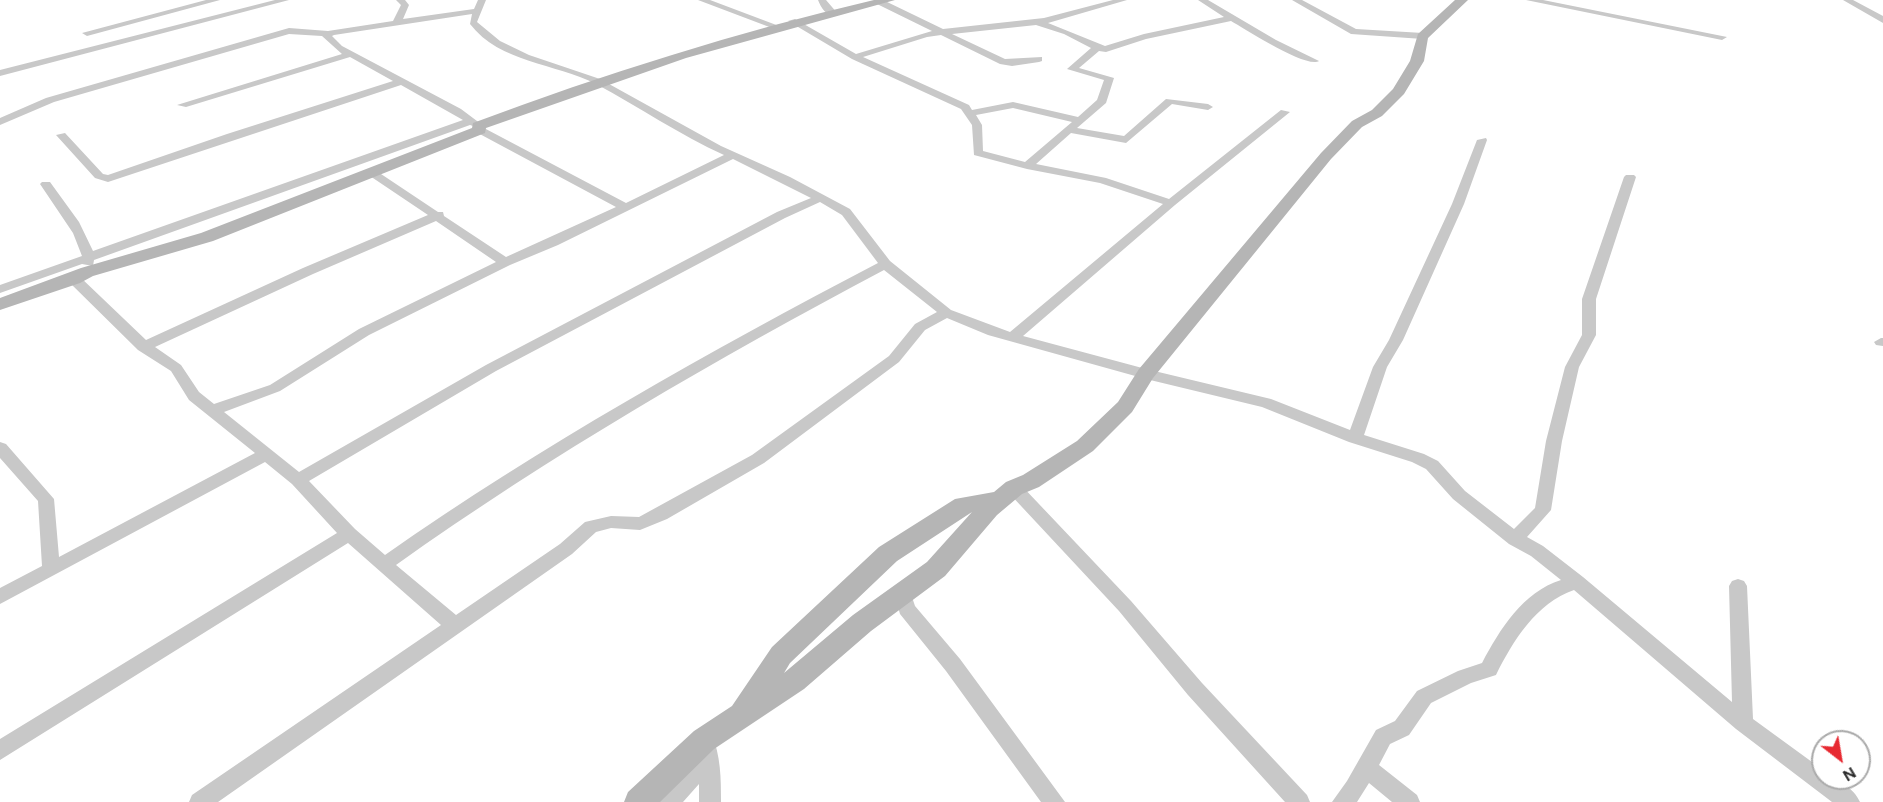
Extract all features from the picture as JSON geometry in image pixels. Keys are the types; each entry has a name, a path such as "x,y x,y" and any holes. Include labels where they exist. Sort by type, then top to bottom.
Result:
{"street":[{"path":"87,33 216,0"},
{"path":"0,73 285,0"},
{"path":"397,22 405,5 400,0"},
{"path":"702,0 775,26"},
{"path":"822,0 825,7 834,14"},
{"path":"855,57 927,34 1037,22 1123,0"},
{"path":"1202,0 1274,42 1314,61"},
{"path":"1296,0 1354,32 1423,36"},
{"path":"740,717 781,655 888,554 963,505 1007,494 1085,446 1125,406 1146,374 1326,156 1358,124 1377,113 1399,91 1417,61 1423,36 1462,0"},
{"path":"1530,0 1722,37"},
{"path":"1847,0 1883,20"},
{"path":"0,289 89,255 476,126 597,81 792,21 834,14 884,1 1007,63 1039,59"},
{"path":"0,122 50,100 290,31 328,34 479,6"},
{"path":"479,6 473,22 480,32 497,43 526,57 597,81 733,155 786,179 818,199 846,212 885,264 946,313 1013,337 1146,374 1266,403 1355,438 1418,458 1431,465 1459,495 1515,539 1537,551 1577,582 1743,723 1849,802"},
{"path":"1037,22 1067,32 1097,48 1116,47 1144,37 1232,18"},
{"path":"792,21 855,57 957,103 971,113 977,125 978,153 1027,166 1102,180 1172,203"},
{"path":"328,34 327,39 351,54 476,126 625,207"},
{"path":"1027,166 1102,101 1110,84 1109,78 1072,69 1097,48"},
{"path":"182,105 351,54"},
{"path":"61,135 99,176 108,178 400,82"},
{"path":"1067,129 1126,140 1170,101 1208,107"},
{"path":"971,113 1013,105 1078,120"},
{"path":"1013,337 1172,203 1285,112"},
{"path":"0,304 81,275 207,237 371,172 476,126"},
{"path":"1355,438 1380,367 1396,340 1458,204 1482,140"},
{"path":"214,410 275,388 364,332 505,262 554,242 733,155"},
{"path":"371,172 505,262"},
{"path":"1515,539 1543,510 1554,441 1572,367 1589,335 1589,299 1630,177"},
{"path":"46,184 74,224 89,255 81,275"},
{"path":"298,480 491,368 781,215 818,199"},
{"path":"143,346 308,271 439,216"},
{"path":"382,565 476,498 556,448 670,381 885,264"},
{"path":"81,275 143,346 176,368 194,396 298,480 382,565 453,625"},
{"path":"200,802 453,625 567,549 591,527 611,522 640,524 699,495 758,459 894,358 920,327 946,313"},
{"path":"0,448 46,499 51,568"},
{"path":"0,597 265,455"},
{"path":"639,802 706,750 740,717 794,681 862,622 899,603 936,569 1007,494"},
{"path":"1007,494 1125,606 1195,689 1299,802"},
{"path":"0,750 349,534"},
{"path":"1343,802 1383,737 1402,728 1424,697 1465,676 1489,669 1495,655 1528,608 1552,591 1577,582"},
{"path":"1738,585 1743,723"},
{"path":"899,603 1014,745 1054,802"},
{"path":"669,802 706,750"},
{"path":"706,750 710,802"},
{"path":"1365,767 1409,802"}]}
